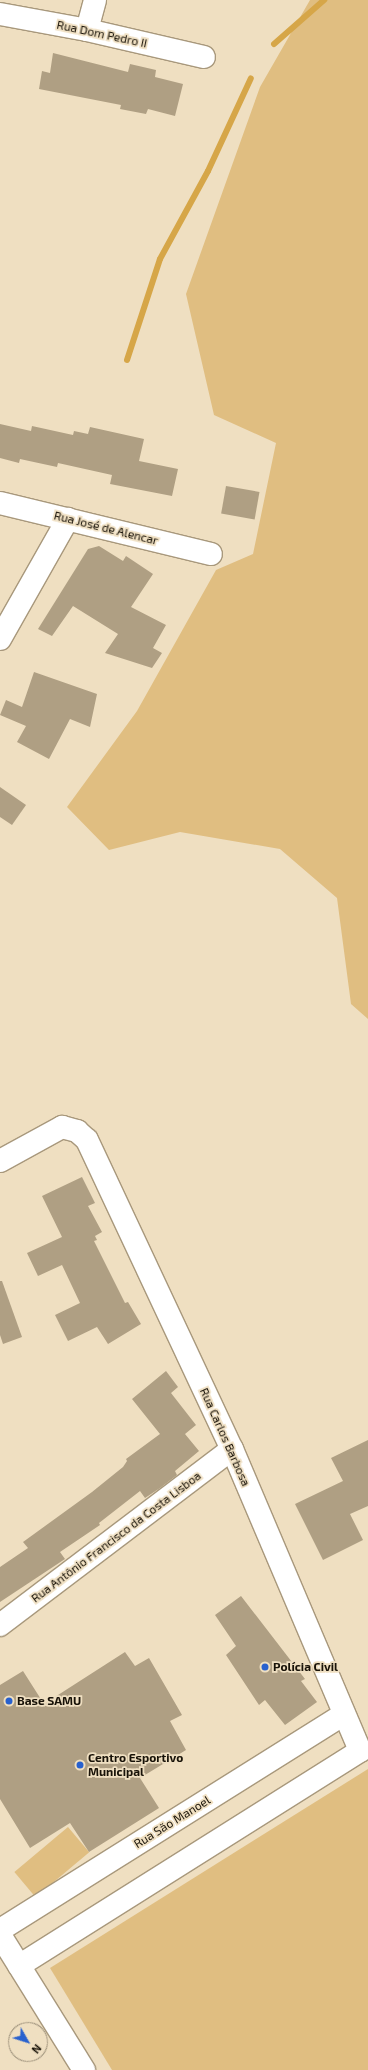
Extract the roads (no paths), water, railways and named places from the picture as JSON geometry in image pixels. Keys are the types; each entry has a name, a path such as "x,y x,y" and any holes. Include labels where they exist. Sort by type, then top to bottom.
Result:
{"street":[{"path":"87,30 95,0"},
{"name":"Rua Dom Pedro II","path":"0,14 87,30 204,57"},
{"name":"Rua José de Alencar","path":"0,503 211,554"},
{"path":"0,640 68,519"},
{"name":"Rua Carlos Barbosa","path":"0,1161 62,1127 77,1131 87,1140 232,1449 360,1751 19,1966"},
{"name":"Rua Antônio Francisco da Costa Lisboa","path":"0,1625 232,1449"},
{"name":"Rua São Manoel","path":"0,1930 344,1715"},
{"path":"0,1936 84,2070"}],"waterway":[{"path":"274,44 324,0"},
{"path":"127,360 160,259 208,171 251,78"}],"place":[{"name":"Polícia Civil","path":"265,1667"},
{"name":"Base SAMU","path":"9,1701"},
{"name":"Centro Esportivo Municipal","path":"80,1765"}]}
